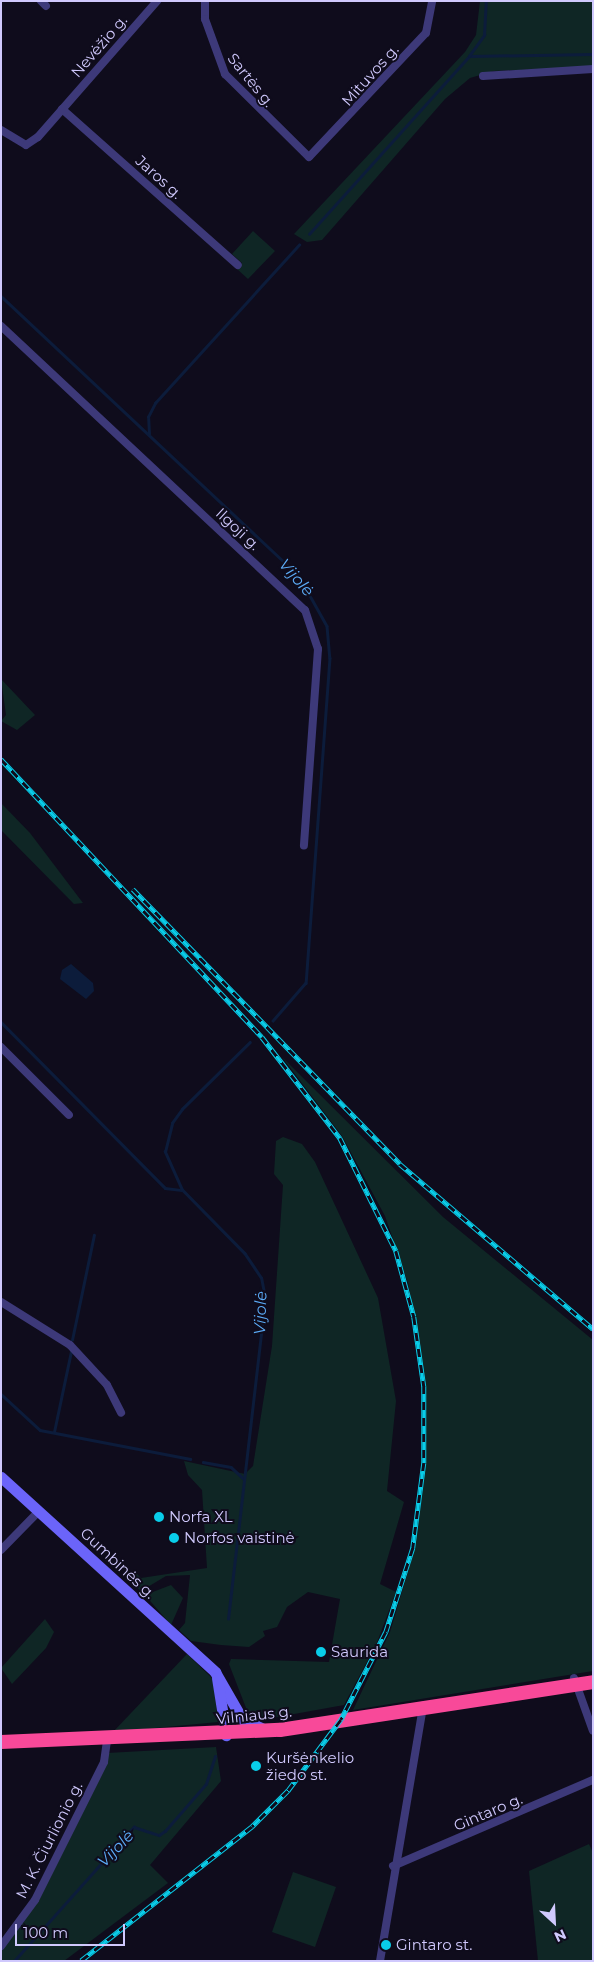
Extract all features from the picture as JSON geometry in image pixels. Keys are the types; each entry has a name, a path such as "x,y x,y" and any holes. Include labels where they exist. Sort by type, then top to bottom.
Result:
{"highway":[{"name":"Vilniaus g.","path":"1,1742 226,1735 280,1730 574,1681 593,1674"},
{"name":"Vilniaus g.","path":"574,1681 593,1682"}],"main road":[{"name":"Gumbinės g.","path":"1,1476 215,1672 247,1724 280,1730"},
{"path":"215,1672 226,1735"}],"street":[{"name":"Nevėžio g.","path":"1,130 26,145 62,109 157,1"},
{"name":"Sartės g.","path":"205,1 210,38 225,74 309,157"},
{"name":"Mituvos g.","path":"309,157 426,33 432,1"},
{"path":"483,76 593,69"},
{"name":"Jaros g.","path":"62,109 238,265"},
{"name":"Ilgoji g.","path":"1,326 305,610 315,633 318,658 304,846"},
{"path":"1,1047 69,1115"},
{"path":"1,1302 76,1351 107,1385 121,1414"},
{"path":"1,1550 39,1511"},
{"path":"574,1681 593,1731"},
{"path":"380,1961 393,1866 422,1706"},
{"name":"M. K. Čiurlionio g.","path":"1,1946 35,1900 104,1762 107,1740"},
{"name":"Gintaro g.","path":"393,1866 489,1829 593,1780"}],"green space":[{"path":"480,1 593,1 593,67 494,71 470,78 445,99 322,240 307,242 294,234 465,52 476,35"},
{"path":"253,231 275,251 248,279 237,269 242,263 232,254"},
{"path":"1,679 35,715 17,730 1,721 6,715"},
{"path":"1,803 30,833 83,903 74,904 1,830"},
{"path":"282,1057 443,1217 593,1340 593,1671 353,1710 390,1632 415,1548 426,1463 426,1384 408,1283 385,1216 342,1136"},
{"path":"283,1137 302,1144 315,1162 378,1298 396,1401 387,1491 404,1502 380,1584 396,1592 376,1645 344,1705 261,1720 248,1713 229,1664 231,1659 329,1662 340,1599 308,1592 287,1607 277,1627 263,1631 265,1636 249,1647 221,1645 191,1641 179,1630 185,1623 190,1575 166,1576 141,1591 128,1580 135,1572 141,1578 207,1568 202,1490 188,1475 184,1461 245,1474 253,1466 272,1346 283,1185 274,1174 276,1141"},
{"path":"171,1585 183,1598 171,1625 145,1595"},
{"path":"45,1619 54,1632 46,1648 12,1684 1,1668"},
{"path":"187,1654 213,1679 218,1722 113,1732"},
{"path":"216,1747 221,1781 150,1865 168,1883 64,1961 1,1961 1,1946 18,1927 107,1753"},
{"path":"589,1844 593,1853 593,1961 538,1961 529,1871"},
{"path":"293,1872 336,1887 315,1947 272,1932"}],"water":[{"path":"71,964 93,983 94,991 86,999 60,979 62,970"}],"waterway":[{"path":"309,234 469,56 484,35 486,1"},
{"path":"469,56 593,54"},
{"path":"149,434 148,417 155,403 299,245"},
{"name":"Vijolė","path":"1,296 299,576 327,626 330,658 306,983 273,1021"},
{"path":"1,1022 165,1188 182,1190"},
{"name":"Vijolė","path":"228,1619 265,1298 261,1278 245,1254 182,1190 165,1152 172,1123 182,1109 250,1042"},
{"path":"72,1340 94,1235"},
{"path":"54,1432 71,1351"},
{"path":"1,1394 40,1430 190,1459"},
{"path":"203,1462 231,1467 243,1478"},
{"name":"Vijolė","path":"14,1961 134,1827 159,1835 165,1831 206,1784 215,1756"}],"railway":[{"path":"1,759 262,1037 340,1138 396,1251 414,1317 424,1386 424,1463 413,1548 386,1632 341,1720 288,1791 252,1827 81,1961"},
{"path":"133,889 400,1164 593,1329"}],"place":[{"name":"Norfa XL","path":"159,1517"},
{"name":"Norfos vaistinė","path":"174,1538"},
{"name":"Saurida","path":"321,1652"},
{"name":"Kuršėnkelio žiedo st.","path":"256,1766"},
{"name":"Gintaro st.","path":"386,1945"}]}
